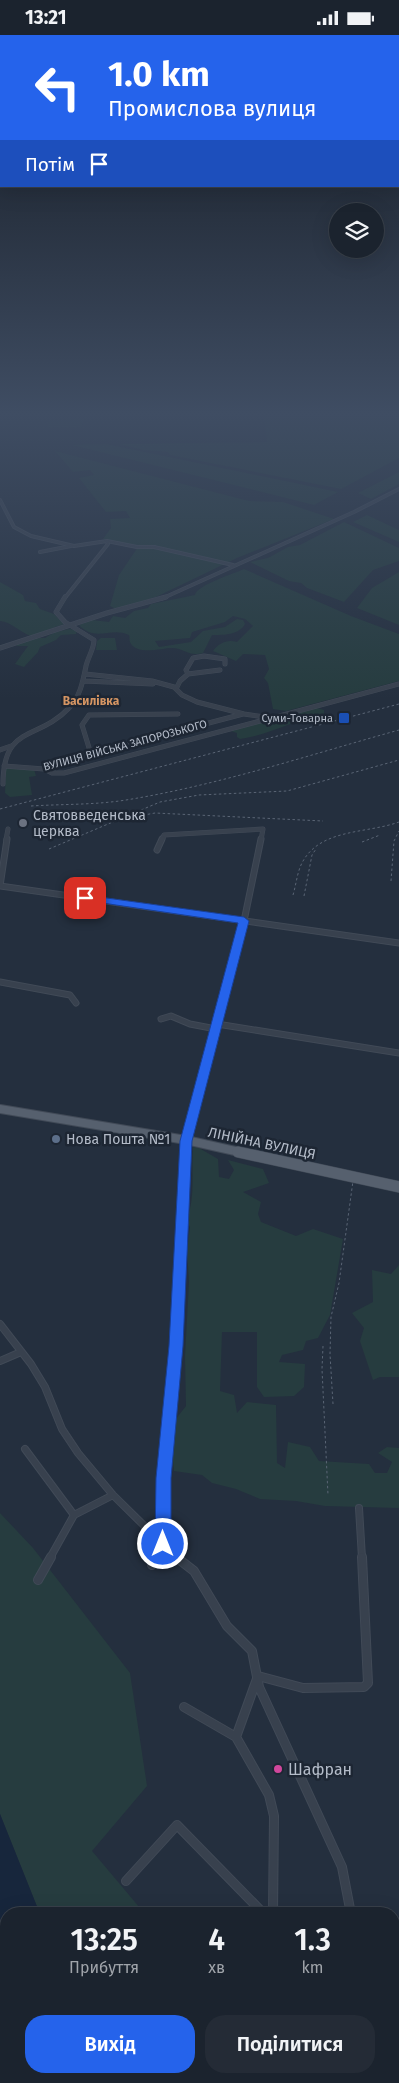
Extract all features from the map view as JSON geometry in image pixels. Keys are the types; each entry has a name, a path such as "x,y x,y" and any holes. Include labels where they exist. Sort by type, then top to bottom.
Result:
{"main road":[{"name":"ЛІНІЙНА ВУЛИЦЯ","path":"0,1109 186,1141 399,1187"}],"street":[{"path":"4,508 14,527 22,533 74,546"},
{"path":"0,648 70,625 170,596 234,565 364,508"},
{"path":"40,552 107,541 137,547 154,547 234,565"},
{"path":"3,784 4,759 12,746 20,738 63,715 70,707 84,681 87,660 94,647 94,640 70,625 56,612 56,609 108,544 107,541"},
{"path":"188,674 186,670 193,658 224,659 225,664"},
{"path":"176,689 180,681 192,672 220,670"},
{"path":"85,674 152,681 168,685 182,695 197,702 244,714 272,718"},
{"path":"84,681 168,685"},
{"path":"44,769 52,773 64,773 399,684"},
{"path":"88,754 90,751 82,725 89,715 178,714"},
{"name":"ВУЛИЦЯ ВІЙСЬКА ЗАПОРОЗЬКОГО","path":"4,766 44,769 49,765 88,754 244,714"},
{"path":"0,750 12,746"},
{"path":"8,829 0,886 399,943"},
{"path":"152,1565 163,1544 163,1478 176,1346 186,1141 244,921 263,829 164,835 157,851"},
{"path":"0,982 70,995 76,1003"},
{"path":"161,1019 171,1016 190,1024 217,1026 399,1053"},
{"path":"0,1324 45,1387 62,1429 78,1453 113,1495 163,1544 194,1571 227,1626 252,1651 259,1687 342,1867 350,1907"},
{"path":"0,1361 21,1352"},
{"path":"24,1449 74,1515"},
{"path":"38,1581 74,1515 113,1495"},
{"path":"258,1676 303,1687 364,1687 368,1683 359,1508"},
{"path":"236,1737 258,1676"},
{"path":"184,1707 236,1737 269,1795 274,1816 273,1907"},
{"path":"126,1881 177,1825 257,1907"}],"green space":[{"path":"102,508 300,508 334,519 237,558 156,597 116,609 110,606 119,575 138,547 103,539 111,528 110,519 130,518 126,511 106,512"},
{"path":"367,515 399,530 399,542 353,522"},
{"path":"344,522 399,548 399,561 373,570 344,602 307,588 301,583 289,581 250,562 268,558 288,547 300,545"},
{"path":"244,569 351,616 399,634 399,681 286,711 273,709 268,683 264,678 269,669 265,655 243,654 236,661 213,651 223,642 237,642 253,626 245,619 233,616 225,622 192,632 190,638 155,641 159,647 191,642 203,631 225,627 237,619 243,620 245,624 235,632 212,635 203,653 198,654 172,648 138,649 130,642 129,635 116,632 91,633 79,625 92,620 109,622 113,616 125,618 134,611 148,608 151,604 195,595 202,587"},
{"path":"399,572 399,625 357,608 372,588"},
{"path":"0,582 23,595 25,601 36,603 40,609 54,614 64,624 31,636 8,623 0,621"},
{"path":"70,629 77,631 76,634 61,635 56,640 40,647 38,652 24,667 15,664 28,646 17,646 16,644 32,638 45,638 55,632"},
{"path":"101,638 115,638 117,650 96,650 97,641"},
{"path":"317,708 324,710 324,715 251,737 240,739 237,737 237,733 231,731"},
{"path":"6,767 34,769 36,776 29,777 32,795 10,797 5,793"},
{"path":"193,1147 199,1148 218,1159 219,1177 229,1179 234,1170 228,1160 263,1169 269,1183 243,1192 261,1202 258,1214 261,1222 296,1236 313,1229 343,1239 330,1315 318,1338 306,1341 303,1350 282,1355 279,1362 305,1364 304,1387 294,1396 264,1397 257,1387 257,1332 222,1332 220,1391 234,1395 237,1413 247,1402 276,1405 277,1463 285,1468 288,1442 310,1447 319,1461 369,1464 375,1473 387,1473 392,1462 378,1453 387,1447 399,1448 399,1508 325,1506 296,1501 260,1499 236,1489 212,1483 202,1475 174,1471 172,1453 175,1420 186,1406 185,1356 189,1282 187,1250 190,1227 186,1221 192,1194"},
{"path":"399,1265 399,1377 380,1377 373,1380 360,1341 364,1328 352,1313 373,1302 372,1270 391,1274"},
{"path":"0,1513 33,1548 130,1673 147,1786 92,1851 139,1907 37,1907 0,1814"}],"water":[{"path":"0,1814 37,1907 0,1907"}],"railway":[{"path":"0,809 399,704"},
{"path":"31,806 103,803 161,794 264,769 399,730"},
{"path":"49,849 160,802 199,795 287,791 399,760"},
{"path":"133,817 155,813 323,821"},
{"path":"293,895 301,865 309,853 319,844 344,834 399,822"},
{"path":"391,881 394,841 399,831"},
{"path":"362,842 380,835"},
{"path":"304,896 312,855 316,849"},
{"path":"333,1404 330,1354 331,1317 339,1283 353,1181"},
{"path":"323,1346 322,1369 328,1495"}],"place":[{"name":"Суми-Товарна","path":"344,718"},
{"name":"Святовведенська церква","path":"23,823"},
{"name":"Нова Пошта №1","path":"56,1139"},
{"name":"Шафран","path":"278,1769"}],"district":[{"name":"Василівка","path":"91,701"}],"route":[{"path":"85,898 244,921 186,1141 176,1346 163,1478 163,1544"}]}
